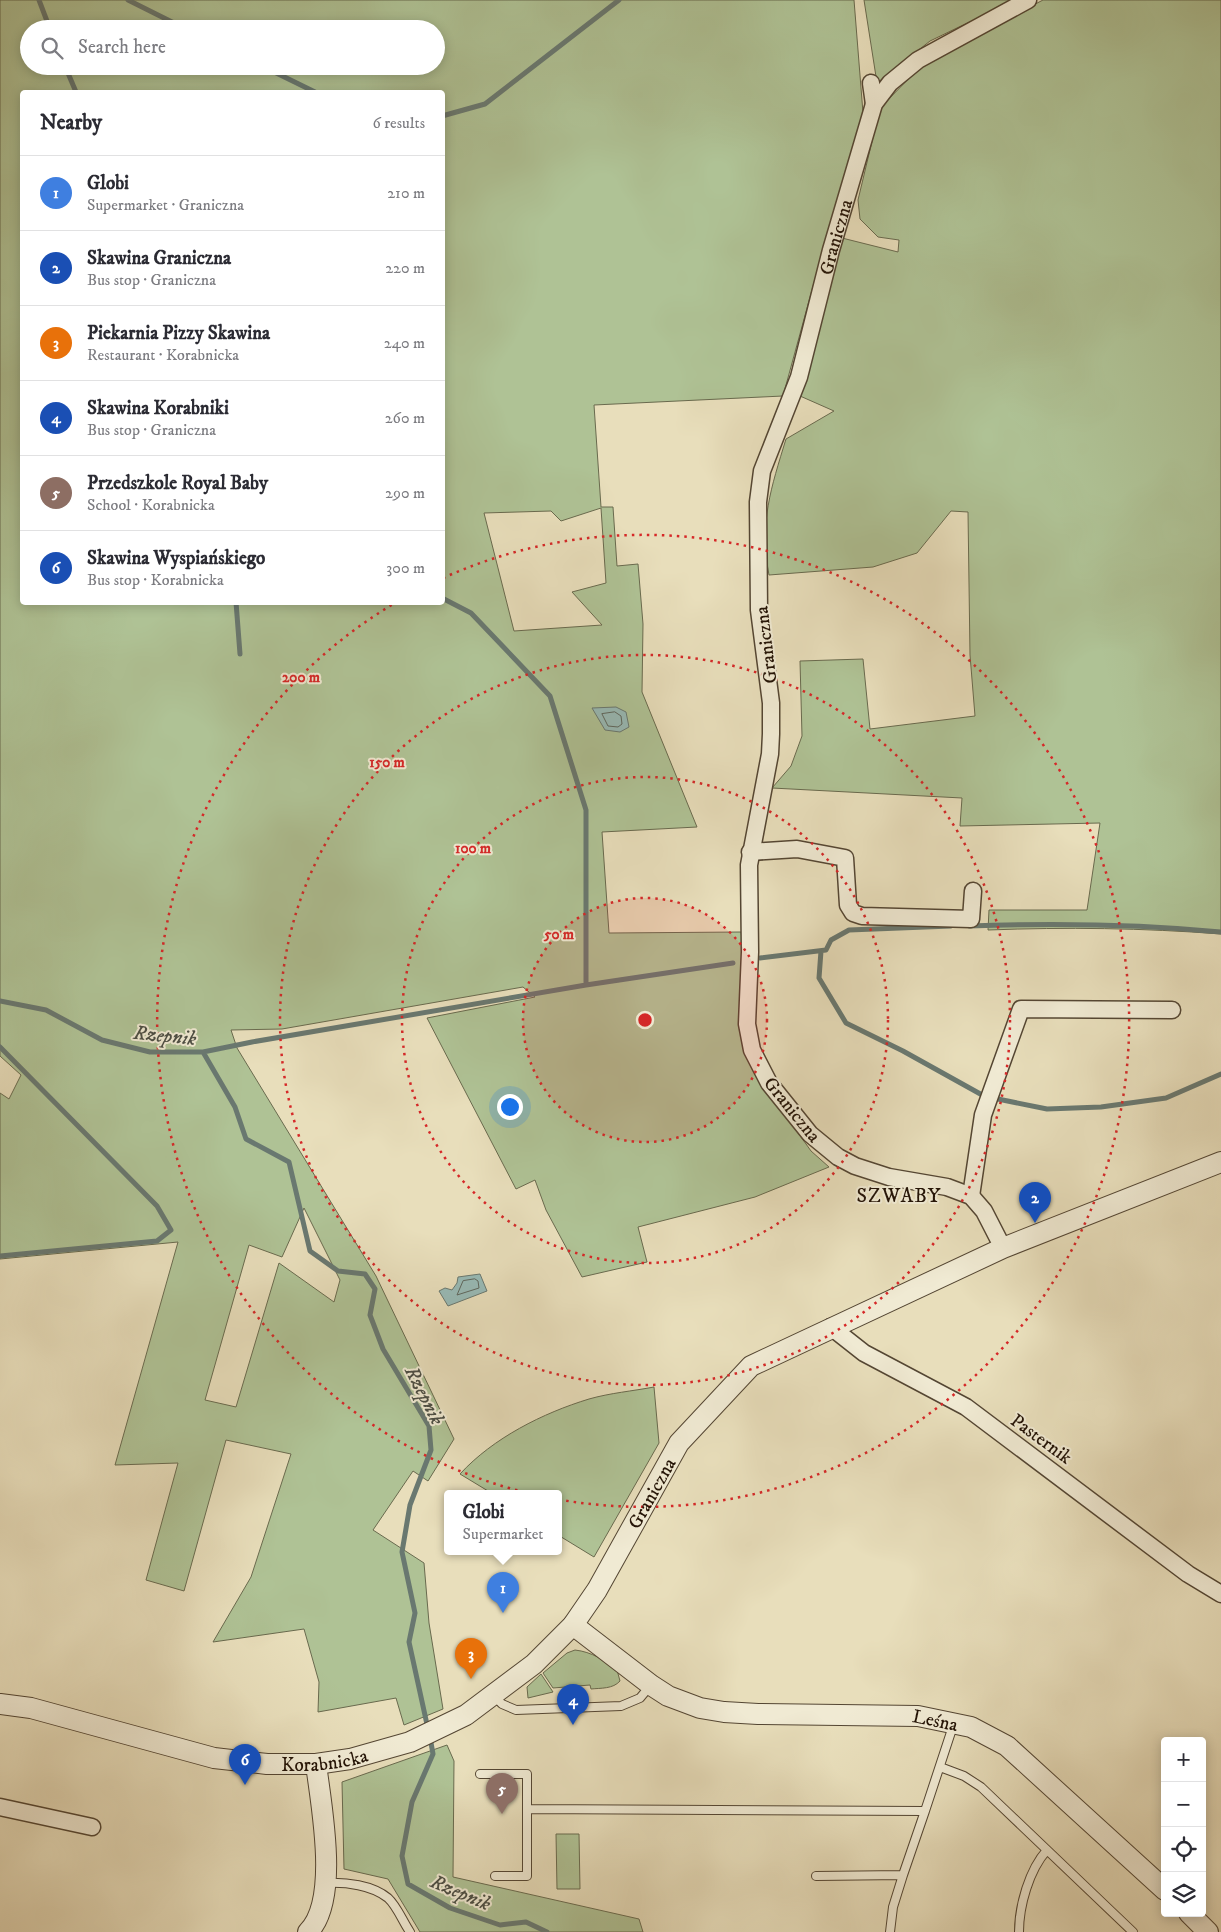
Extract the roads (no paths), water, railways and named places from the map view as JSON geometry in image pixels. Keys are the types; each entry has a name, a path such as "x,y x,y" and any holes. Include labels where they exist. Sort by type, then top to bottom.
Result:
{"street":[{"name":"Graniczna","path":"971,1196 947,1187 889,1176 855,1166 838,1157 810,1134 769,1083 752,1050 747,1024 750,852 770,754 771,734 771,703 759,610 758,502 762,470 799,378 831,250 874,104 890,84 918,60 1028,0"},
{"path":"871,83 874,104"},
{"path":"750,852 797,849 844,858 848,905 853,913 862,916 971,919 973,891"},
{"path":"1003,1248 984,1211 971,1196 983,1115 1021,1009 1172,1010"},
{"name":"Graniczna","path":"493,1695 534,1664 573,1624 597,1590 679,1443 750,1366 1003,1248 1221,1162"},
{"name":"Pasternik","path":"831,1327 864,1353 966,1407 1188,1574 1221,1594"},
{"name":"Leśna","path":"573,1624 651,1685 682,1702 724,1712 918,1716 971,1727 1007,1746 1161,1886"},
{"name":"Korabnicka","path":"0,1704 32,1708 214,1758 258,1764 316,1764 350,1759 410,1742 453,1722 493,1695"},
{"path":"308,1932 322,1906 326,1883 324,1826 316,1764"},
{"path":"0,1807 92,1827"},
{"path":"1193,1917 1208,1932"}],"lane":[{"path":"493,1695 502,1704 516,1710 621,1706 640,1698 651,1685"},
{"path":"890,1932 893,1907 954,1723"},
{"path":"940,1767 964,1776 981,1787 1133,1932"},
{"path":"480,1774 527,1774 527,1876 495,1876"},
{"path":"527,1809 925,1811"},
{"path":"1019,1932 1020,1911 1036,1866 1047,1850"},
{"path":"816,1876 903,1875"},
{"path":"326,1883 345,1882 371,1889 388,1898 410,1932"}],"water":[{"path":"616,707 626,712 629,727 620,732 605,730 592,708"},
{"path":"480,1274 487,1291 448,1306 439,1291 445,1288 452,1290 457,1283 458,1277"}],"waterway":[{"path":"39,0 47,20"},
{"path":"128,0 168,20"},
{"path":"445,115 485,104 619,0"},
{"path":"69,75 75,90"},
{"path":"280,75 311,90"},
{"path":"445,600 471,613 550,696 586,810 586,985"},
{"path":"236,605 240,654"},
{"path":"969,926 1095,925 1221,932"},
{"path":"760,958 826,950 831,940 849,930 951,926"},
{"path":"821,951 819,978 846,1023 903,1051 984,1096"},
{"path":"203,1052 586,985 733,963"},
{"name":"Rzepnik","path":"0,1001 46,1010 102,1040 150,1052 203,1052 235,1107 246,1139 289,1162 310,1251 338,1271 365,1274 375,1289 370,1315 383,1349 429,1426 431,1450 410,1505 402,1552 415,1613 409,1642 428,1729"},
{"path":"0,1047 157,1206 171,1230 157,1241 0,1256"},
{"path":"993,1098 1047,1109 1101,1107 1166,1098 1221,1074"},
{"name":"Rzepnik","path":"430,1737 433,1754 412,1802 402,1856 408,1884 450,1908 500,1925 526,1922 547,1932"}],"place":[{"name":"Skawina Graniczna","path":"1035,1223"},
{"name":"Globi","path":"503,1613"},
{"name":"Piekarnia Pizzy Skawina","path":"471,1679"},
{"name":"Skawina Korabniki","path":"573,1725"},
{"name":"Skawina Wyspiańskiego","path":"245,1785"},
{"name":"Przedszkole Royal Baby","path":"502,1814"}],"district":[{"name":"SZWABY","path":"899,1195"}]}
